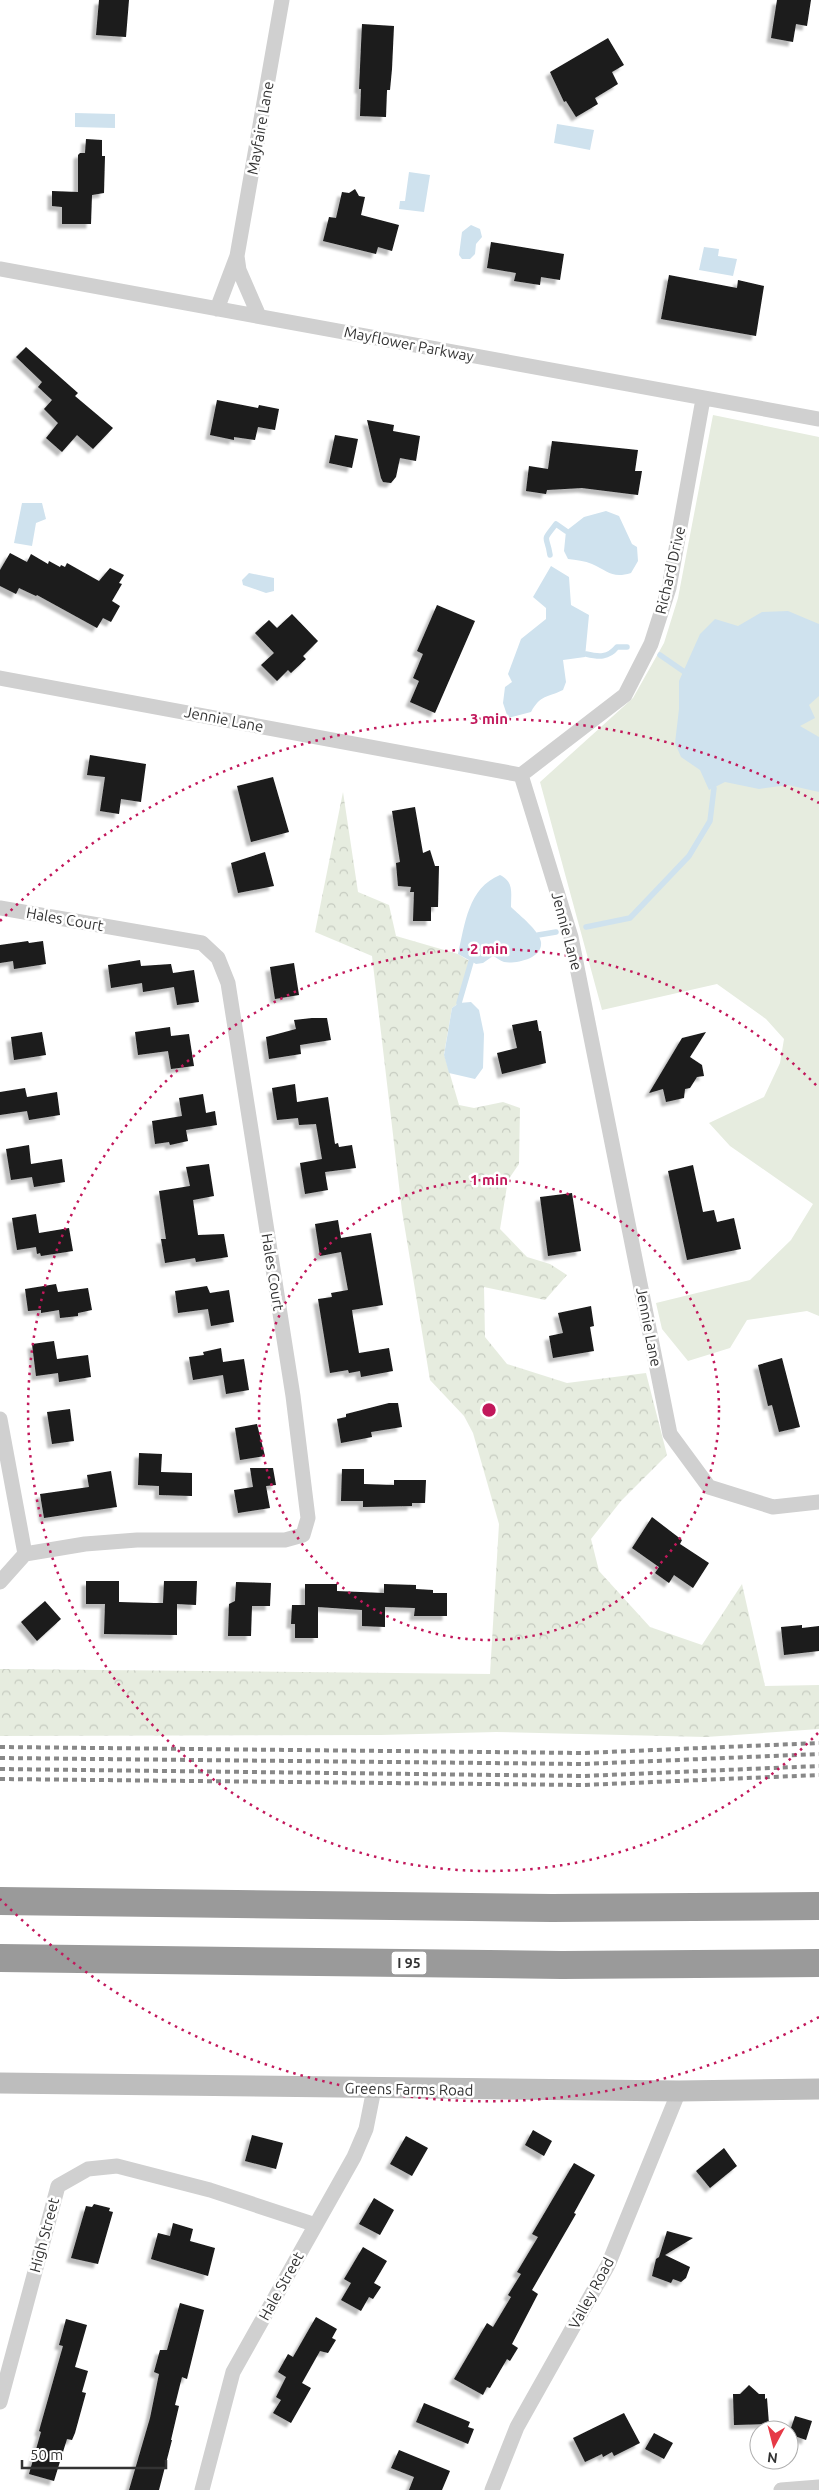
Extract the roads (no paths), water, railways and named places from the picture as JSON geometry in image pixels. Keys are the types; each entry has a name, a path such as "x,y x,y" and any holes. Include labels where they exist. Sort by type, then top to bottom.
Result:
{"highway":[{"path":"0,1901 552,1908 819,1906"},
{"name":"I 95","path":"0,1958 562,1965 819,1963"}],"main road":[{"name":"Greens Farms Road","path":"0,2084 679,2091 819,2089"}],"street":[{"name":"Mayfaire Lane","path":"217,309 237,256 282,0"},
{"name":"Mayfaire Lane","path":"237,256 239,270 259,316"},
{"name":"Mayflower Parkway","path":"0,269 819,419"},
{"name":"Richard Drive","path":"521,775 625,695 651,644 669,588 703,399"},
{"name":"Jennie Lane","path":"0,678 521,775 571,937 670,1434 709,1487 773,1507 819,1502"},
{"name":"Hales Court","path":"0,908 202,943 218,958 228,983 293,1396 308,1518 303,1535 285,1540 136,1540 85,1544 25,1554"},
{"path":"0,1419 25,1554 0,1582"},
{"name":"Hale Street","path":"202,2490 233,2372 361,2143 369,2117 374,2089"},
{"name":"Valley Road","path":"492,2490 517,2427 608,2265 679,2091"},
{"name":"High Street","path":"0,2402 58,2186 88,2169 117,2166 210,2190 316,2225"},
{"path":"781,2490 819,2487"}],"water":[{"path":"75,113 115,114 115,128 75,127"},
{"path":"557,124 594,130 590,150 554,143"},
{"path":"409,172 430,175 424,212 399,209 400,201 405,201"},
{"path":"471,225 480,229 482,237 476,244 475,254 470,259 462,259 459,255 462,232"},
{"path":"704,247 719,249 718,256 737,259 733,276 699,270"},
{"path":"22,503 42,503 46,519 36,523 32,546 14,543"},
{"path":"606,511 619,516 632,544 637,547 638,561 631,573 615,575 589,563 568,559 564,551 566,531 584,517"},
{"path":"551,566 569,577 571,605 589,615 585,657 563,660 566,682 563,690 541,699 531,712 508,718 503,703 505,687 512,682 508,674 521,639 546,619 546,608 533,597"},
{"path":"249,573 274,578 274,591 266,593 243,585 242,580"},
{"path":"788,611 819,624 819,696 809,705 815,718 800,726 819,737 819,792 788,785 759,789 725,782 709,790 700,770 681,757 675,743 679,709 679,681 700,634 715,619 738,626 762,612"},
{"path":"500,875 510,884 511,907 529,923 540,937 540,948 538,953 521,961 504,962 493,956 483,963 476,964 458,954 466,919 474,898 489,881"},
{"path":"471,1002 479,1010 484,1034 483,1068 475,1079 449,1073 444,1055 452,1008 459,1003"}],"waterway":[{"path":"550,555 546,539 548,534 556,524 566,531"},
{"path":"586,654 603,656 614,651 617,647 627,647"},
{"path":"660,655 686,673"},
{"path":"586,927 630,918 689,856 710,821 714,788"},
{"path":"538,935 556,932"},
{"path":"459,1003 471,962"}],"railway":[{"path":"0,1747 584,1753 819,1743"},
{"path":"0,1758 584,1764 819,1754"},
{"path":"0,1769 584,1776 819,1766"},
{"path":"0,1779 583,1785 819,1775"}]}
